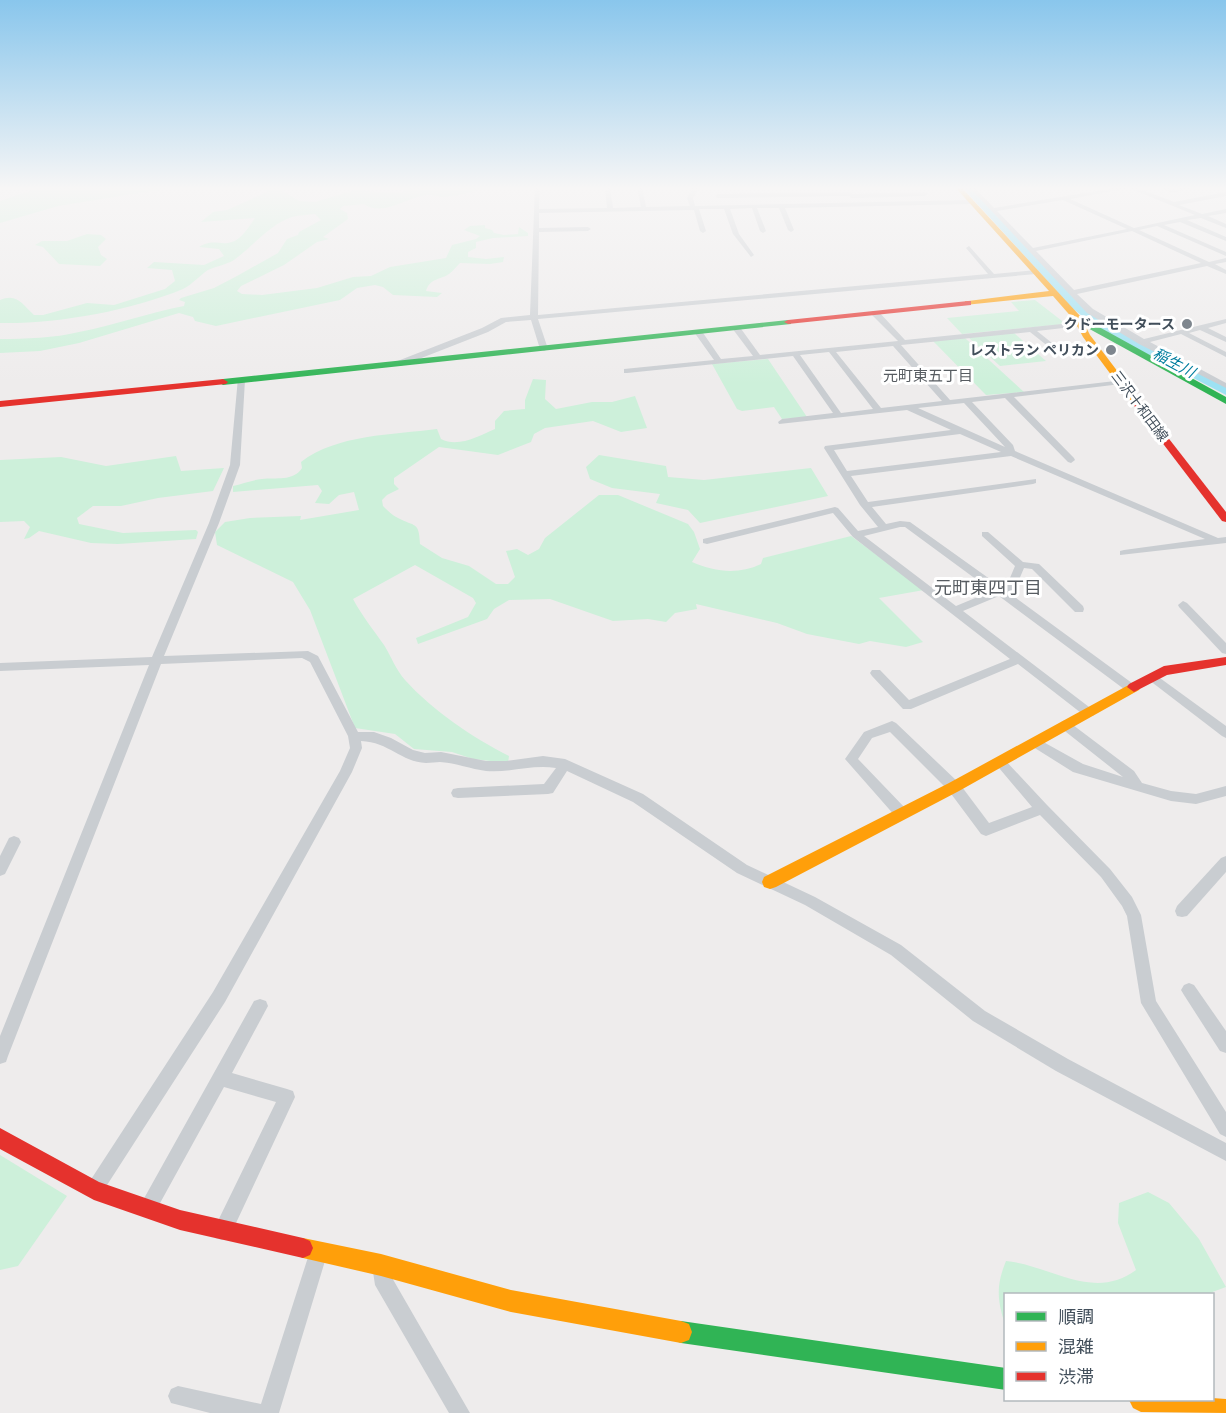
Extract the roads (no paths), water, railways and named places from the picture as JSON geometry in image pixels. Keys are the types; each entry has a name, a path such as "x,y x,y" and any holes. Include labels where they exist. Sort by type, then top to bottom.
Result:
{"street":[{"path":"536,253 534,317 544,349"},
{"path":"973,253 991,274"},
{"name":"三沢十和田線","path":"1018,253 1080,322 1121,382 1226,519"},
{"path":"1033,253 1071,293 1097,316 1226,386"},
{"path":"1184,253 1226,272"},
{"path":"1071,293 1226,260"},
{"path":"398,364 485,330 504,320 991,274 1036,272"},
{"path":"0,404 544,349 1056,293"},
{"path":"875,313 948,402"},
{"path":"1142,342 1226,321"},
{"path":"627,371 1080,322 1226,401"},
{"path":"1201,327 1226,340"},
{"path":"736,328 758,357"},
{"path":"1031,329 1059,354"},
{"path":"698,332 719,362"},
{"path":"1182,332 1226,355"},
{"path":"831,350 879,411"},
{"path":"795,354 839,416"},
{"path":"0,1056 156,661 214,523 235,465 241,380"},
{"path":"782,422 1121,382"},
{"path":"1007,395 1071,460"},
{"path":"966,400 1010,447 1011,453"},
{"path":"908,407 1011,453 1221,540"},
{"path":"884,528 865,505 828,448 961,431"},
{"path":"845,474 1011,453"},
{"path":"865,505 1033,481"},
{"path":"707,541 833,506 856,535 1089,713"},
{"path":"856,535 907,524 1132,688"},
{"path":"985,534 1020,565 1035,566 1079,609"},
{"path":"1124,554 1221,540"},
{"path":"957,610 1011,587 1020,565"},
{"path":"1183,605 1226,650"},
{"path":"0,667 308,655 314,659 354,736 356,748 346,772 252,940 219,997 94,1190"},
{"path":"876,673 907,706 1020,659"},
{"path":"770,882 954,787 1153,677 1176,669 1226,661"},
{"path":"1153,677 1226,732"},
{"path":"1065,725 1129,775 1137,786"},
{"path":"901,813 851,759 868,735 892,726 954,787 986,830 1042,809"},
{"path":"354,736 374,737 387,741 409,754 425,758 441,757 486,766 543,761 566,764 638,798 672,819 701,843 742,869 810,901 896,950 979,1016 1062,1065 1226,1152"},
{"path":"1034,742 1078,768 1186,799 1226,791"},
{"path":"1000,762 1119,889 1129,905 1134,915 1149,1003 1226,1128"},
{"path":"458,793 548,789 566,764"},
{"path":"0,870 14,842"},
{"path":"1182,911 1226,862"},
{"path":"1189,990 1221,1029 1226,1045"},
{"path":"148,1208 260,1006"},
{"path":"220,1078 287,1097 222,1231"},
{"path":"0,1138 94,1190 180,1220 381,1265 511,1301 651,1328 1004,1379"},
{"path":"269,1413 320,1251"},
{"path":"381,1265 382,1278 460,1413"},
{"path":"178,1396 258,1413"},
{"path":"1149,1401 1226,1411"}],"waterway":[{"name":"稲生川","path":"1027,253 1076,306 1103,326 1226,391"}],"place":[{"name":"クドーモータース","path":"1187,324"},
{"name":"レストラン ペリカン","path":"1111,350"}],"district":[{"name":"元町東五丁目","path":"928,376"},
{"name":"元町東四丁目","path":"988,588"}]}
